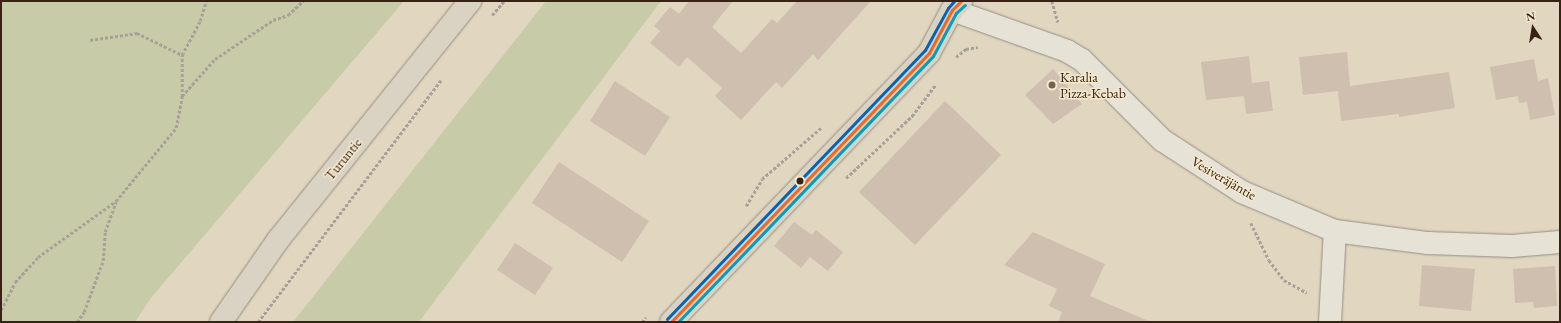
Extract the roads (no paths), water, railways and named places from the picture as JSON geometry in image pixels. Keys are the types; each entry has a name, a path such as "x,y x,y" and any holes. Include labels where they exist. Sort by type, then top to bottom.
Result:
{"main road":[{"name":"Turuntie","path":"221,322 278,240 470,1"},
{"path":"677,320 929,53 955,4"}],"street":[{"name":"Vesiveräjäntie","path":"955,4 1000,27 1066,51 1082,60 1162,140 1242,192 1335,231 1428,243 1512,246 1560,242"},
{"path":"1332,312 1335,231"}],"place":[{"name":"Karalia Pizza-Kebab","path":"1052,85"}]}
